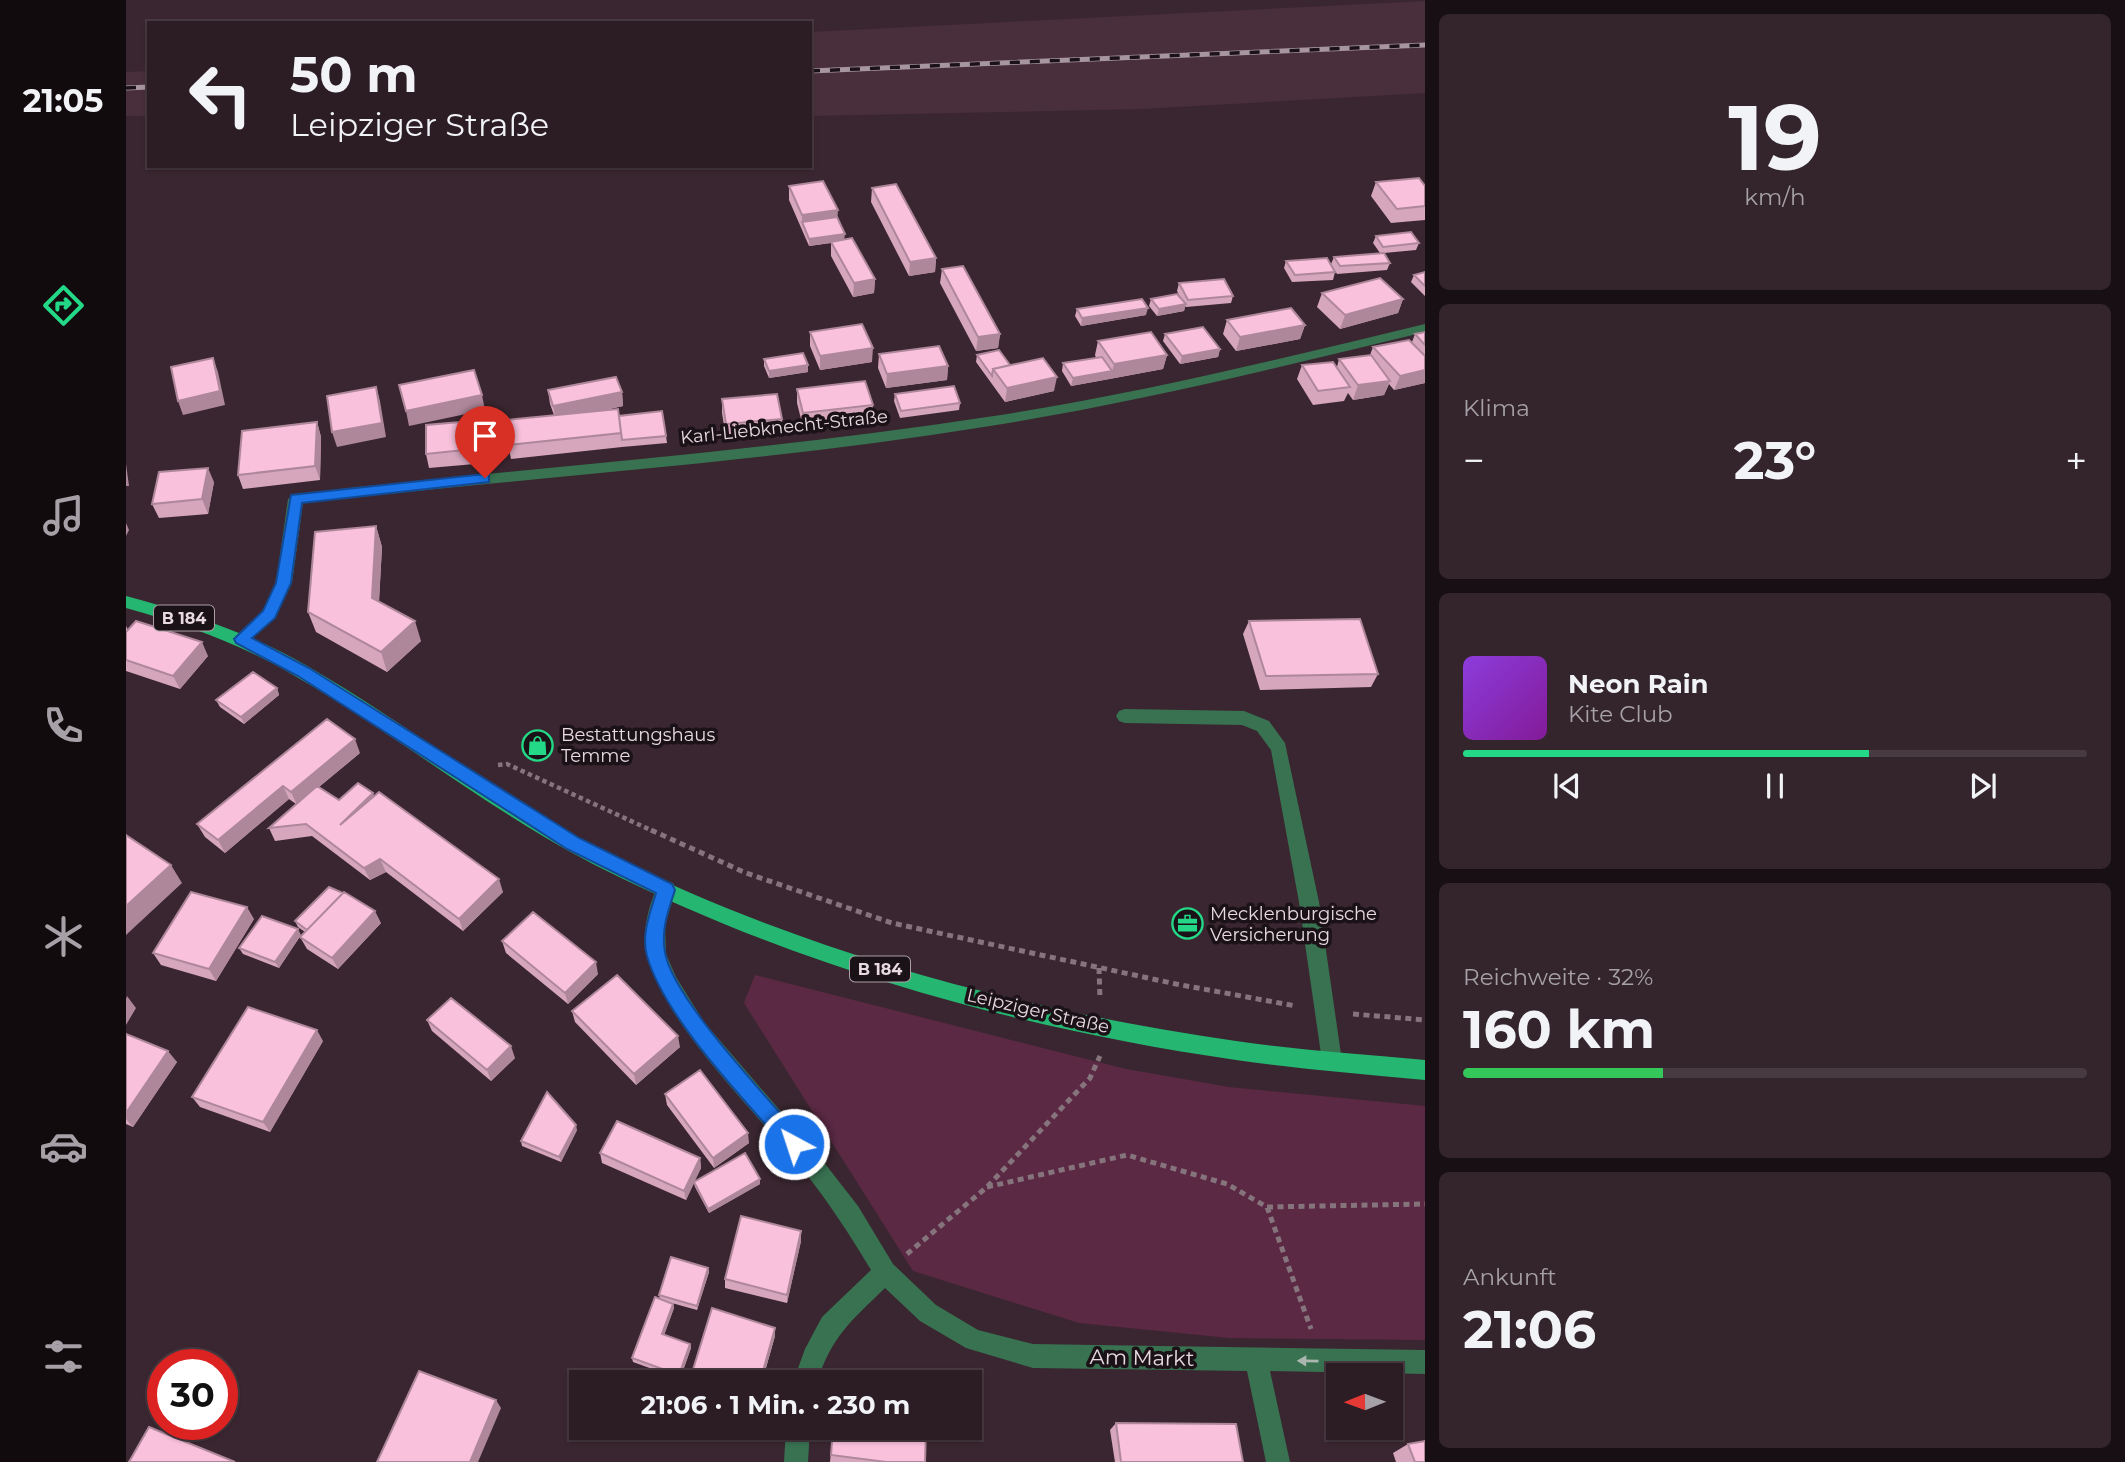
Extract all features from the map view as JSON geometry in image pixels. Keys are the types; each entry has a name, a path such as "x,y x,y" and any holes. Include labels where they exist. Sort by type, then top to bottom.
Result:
{"main road":[{"name":"Leipziger Straße","path":"126,602 204,624 241,639 303,672 573,844 666,890 761,928 965,994 1101,1027 1207,1046 1425,1070"}],"street":[{"name":"Karl-Liebknecht-Straße","path":"241,639 269,614 284,583 296,499 801,445 986,422 1064,409 1425,328"},
{"path":"1125,716 1244,718 1263,726 1279,748 1309,902 1332,1061"},
{"path":"666,890 655,925 655,934 656,954 668,982 697,1029 811,1163 850,1214 885,1272 830,1325 809,1370"},
{"name":"Am Markt","path":"885,1272 928,1313 974,1340 1033,1356 1425,1362"},
{"path":"1256,1360 1278,1462"},
{"path":"796,1462 797,1440"}],"path":[{"path":"456,771 507,764 746,873 892,923 1176,984"},
{"path":"885,1272 987,1187 1090,1078 1101,1054 1101,1027"},
{"path":"987,1187 1127,1155 1227,1184 1266,1207 1425,1204"},
{"path":"1266,1207 1322,1361"}],"shaded area":[{"path":"1425,1 1425,93 1143,109 812,116 812,32"},
{"path":"147,71 147,116 126,116 126,72"},
{"path":"755,975 1126,1069 1229,1087 1425,1106 1425,1340 1229,1338 1079,1323 913,1271 744,1003"}],"building":[{"path":"1419,178 1425,186 1425,206 1397,209 1376,182"},
{"path":"823,181 838,210 802,215 789,186"},
{"path":"896,184 936,258 910,262 872,188"},
{"path":"837,217 845,234 809,239 802,222"},
{"path":"1411,232 1419,243 1383,247 1376,236"},
{"path":"852,238 875,279 854,283 831,242"},
{"path":"1384,253 1390,263 1340,266 1334,257"},
{"path":"1327,258 1335,272 1295,275 1286,261"},
{"path":"963,266 1000,334 978,337 942,269"},
{"path":"1425,272 1425,286 1414,275"},
{"path":"1380,278 1403,299 1345,315 1322,293"},
{"path":"1224,279 1233,296 1188,300 1179,283"},
{"path":"1177,294 1186,304 1159,309 1151,299"},
{"path":"1142,299 1148,308 1082,318 1077,309"},
{"path":"1291,308 1305,325 1240,337 1227,320"},
{"path":"862,324 873,348 820,356 810,332"},
{"path":"1203,327 1220,349 1182,356 1165,334"},
{"path":"1151,332 1167,355 1114,364 1098,341"},
{"path":"1425,332 1425,345 1415,334"},
{"path":"1409,340 1425,356 1425,370 1400,376 1373,347"},
{"path":"939,346 948,366 887,374 879,354"},
{"path":"999,350 1010,365 993,369 992,376 977,355"},
{"path":"803,353 808,365 769,371 764,359"},
{"path":"1371,355 1390,381 1358,385 1339,359"},
{"path":"1102,357 1112,371 1073,378 1063,363"},
{"path":"213,358 220,391 178,401 171,367"},
{"path":"1043,358 1057,377 1007,388 993,369"},
{"path":"1333,362 1350,387 1318,391 1302,365"},
{"path":"474,370 482,395 406,411 399,385"},
{"path":"616,377 622,392 553,406 548,390"},
{"path":"865,381 873,405 803,413 797,389"},
{"path":"954,386 960,403 901,411 895,394"},
{"path":"376,387 382,423 332,432 327,396"},
{"path":"777,394 782,419 726,424 722,399"},
{"path":"618,409 621,433 508,445 506,420"},
{"path":"662,411 666,436 622,440 619,416"},
{"path":"483,420 483,448 426,454 426,425"},
{"path":"317,422 315,466 238,475 242,431"},
{"path":"208,468 202,499 152,504 159,472"},
{"path":"376,526 372,598 415,621 381,652 308,612 315,532"},
{"path":"1360,619 1378,674 1266,676 1249,621"},
{"path":"136,621 202,642 173,676 126,660 126,632"},
{"path":"253,672 277,688 241,717 216,700"},
{"path":"327,719 355,739 291,792 283,786 218,840 197,824"},
{"path":"358,783 373,793 340,825 379,792 499,879 459,919 380,859 364,868 306,824 269,828 317,786 339,800"},
{"path":"126,835 171,865 126,906"},
{"path":"329,887 343,893 307,930 295,921"},
{"path":"191,892 247,907 209,969 153,953"},
{"path":"344,892 375,911 332,958 300,937"},
{"path":"533,912 596,962 565,993 502,941"},
{"path":"262,916 298,929 275,962 239,948"},
{"path":"617,975 678,1036 634,1074 572,1011"},
{"path":"451,998 511,1046 487,1070 427,1020"},
{"path":"248,1007 317,1030 263,1122 192,1097"},
{"path":"126,1034 168,1051 126,1113"},
{"path":"700,1070 748,1133 713,1158 665,1094"},
{"path":"547,1092 576,1125 559,1157 521,1141"},
{"path":"617,1121 700,1158 684,1191 600,1153"},
{"path":"745,1153 760,1179 708,1209 694,1182"},
{"path":"741,1216 801,1231 787,1295 725,1279"},
{"path":"671,1257 708,1268 697,1306 659,1295"},
{"path":"655,1297 673,1304 662,1334 690,1344 681,1370 665,1370 632,1358"},
{"path":"712,1308 775,1328 763,1370 693,1370"},
{"path":"419,1371 496,1400 470,1462 377,1462"},
{"path":"1116,1423 1236,1424 1243,1462 1121,1462"},
{"path":"147,1430 147,1440 181,1440 235,1462 129,1462"},
{"path":"832,1440 926,1440 925,1462 886,1462 831,1455"},
{"path":"1425,1441 1425,1462 1415,1462 1408,1444"}],"railway":[{"path":"812,71 1425,45"},
{"path":"126,88 147,87"}],"place":[{"name":"Bestattungshaus Temme","path":"538,745"},
{"name":"Mecklenburgische Versicherung","path":"1187,924"}],"route":[{"path":"485,478 296,499 284,583 269,614 241,639 303,672 573,844 666,890 655,925 656,954 668,982 697,1029 794,1144"}]}
